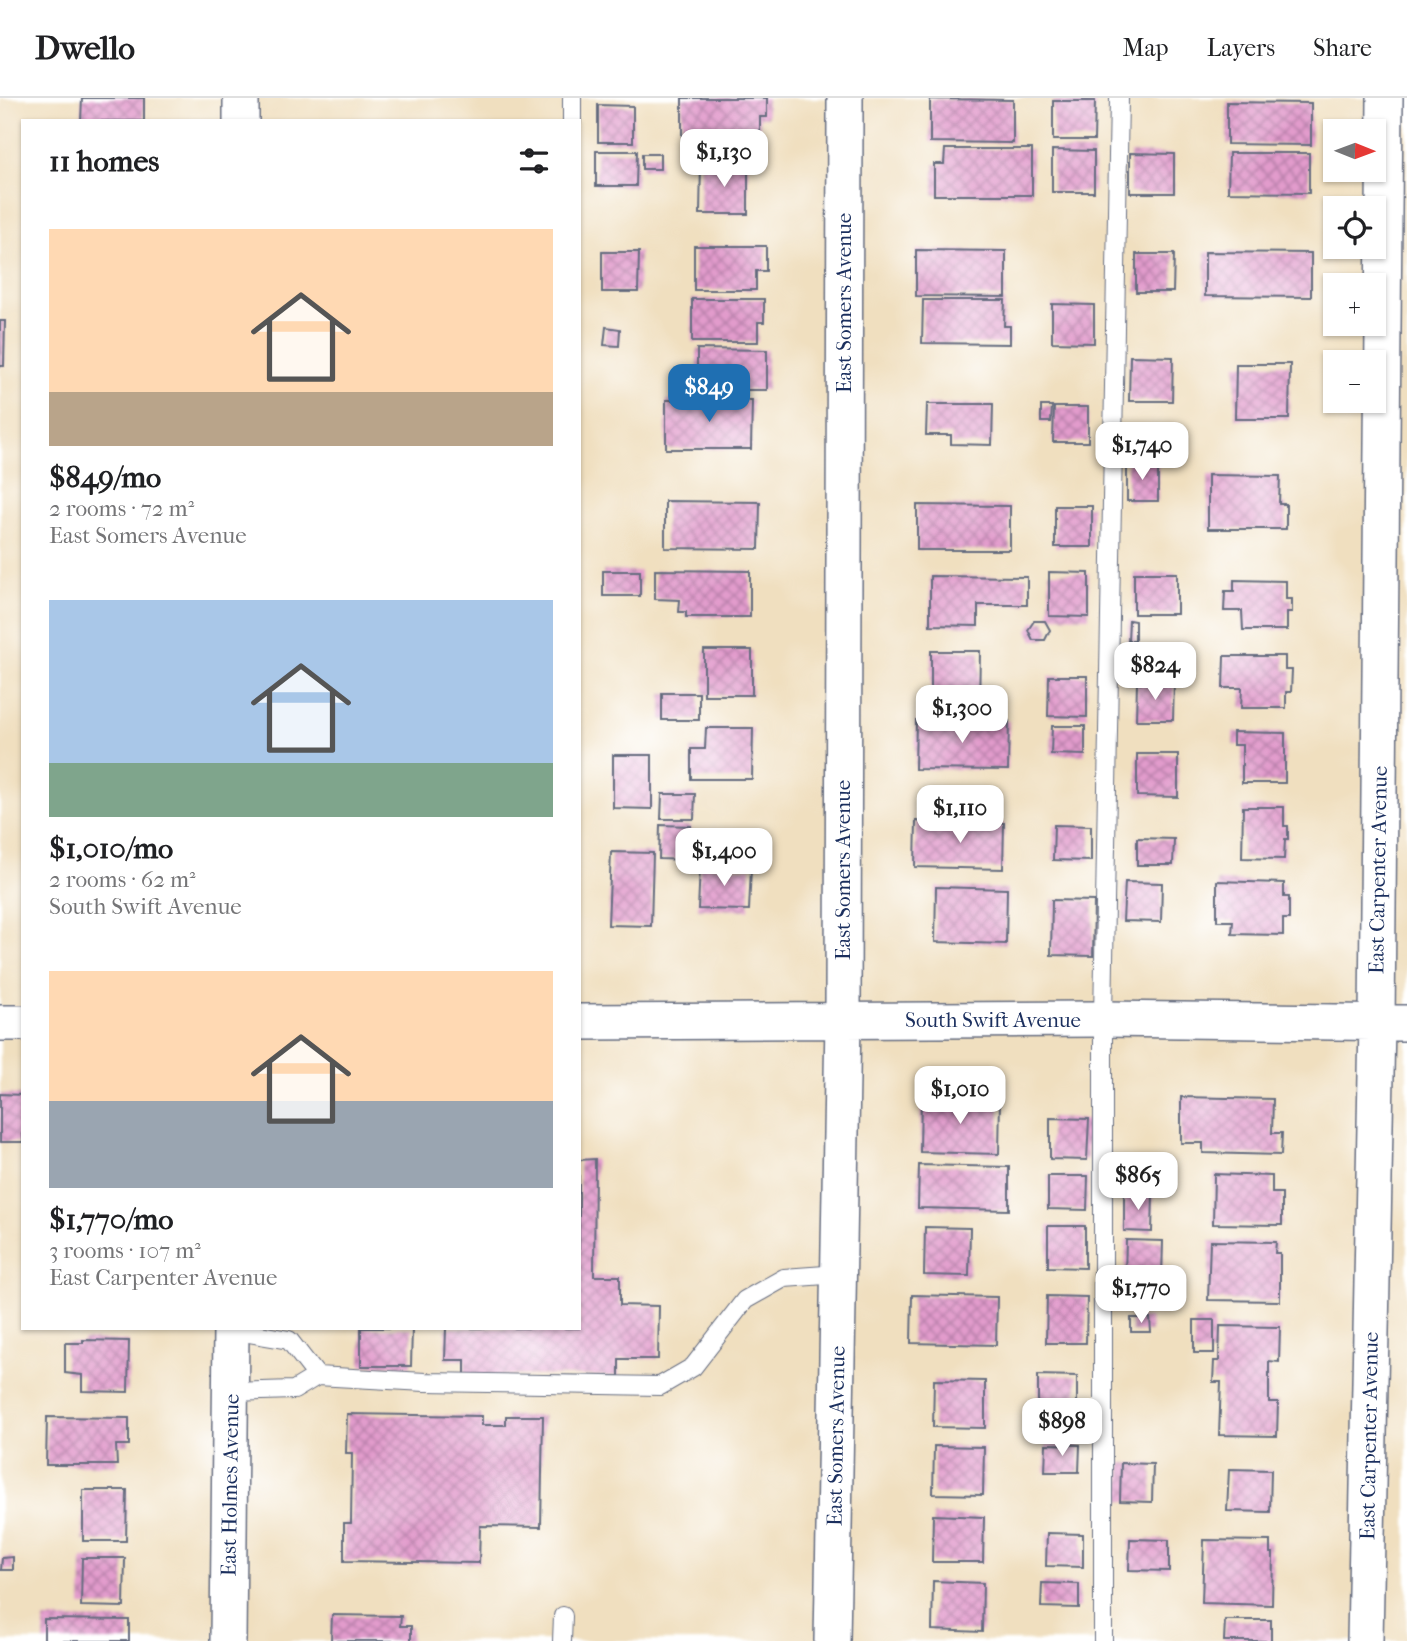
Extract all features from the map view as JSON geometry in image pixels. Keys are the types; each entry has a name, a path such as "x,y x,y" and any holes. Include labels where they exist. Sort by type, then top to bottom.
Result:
{"street":[{"path":"241,98 241,119"},
{"name":"East Somers Avenue","path":"832,1641 843,1020 845,98"},
{"name":"East Carpenter Avenue","path":"1366,1641 1392,1023 1385,98"},
{"name":"South Swift Avenue","path":"581,1022 1103,1019 1392,1023"},
{"path":"0,1023 21,1023"},
{"name":"East Holmes Avenue","path":"229,1641 231,1330"}],"lane":[{"path":"572,98 572,119"},
{"path":"1103,1641 1103,1019 1119,98"},
{"path":"231,1392 294,1390 317,1376 660,1386 693,1367 744,1300 784,1278 839,1274"},
{"path":"236,1330 289,1340 317,1376"},
{"path":"562,1641 563,1616"}],"building":[{"path":"82,98 144,98 144,119 81,119"},
{"path":"682,98 767,98 767,117 760,117 760,140 682,140"},
{"path":"930,99 1013,100 1013,143 930,142"},
{"path":"1053,101 1095,101 1094,140 1053,140"},
{"path":"1227,102 1311,103 1311,145 1227,144"},
{"path":"598,105 633,106 633,142 598,142"},
{"path":"945,149 1032,149 1032,195 934,195 934,164 944,164"},
{"path":"1052,150 1094,151 1094,192 1052,192"},
{"path":"596,151 637,151 636,186 596,186"},
{"path":"1130,153 1174,154 1174,193 1130,193"},
{"path":"1229,153 1309,153 1309,193 1228,192"},
{"path":"642,154 660,154 660,169 642,169"},
{"path":"701,163 748,163 748,214 700,214"},
{"path":"694,246 766,246 766,271 756,271 756,290 694,290"},
{"path":"916,250 1006,251 1006,297 916,296"},
{"path":"602,252 639,252 638,292 602,292"},
{"path":"1205,252 1311,253 1311,297 1205,296"},
{"path":"1136,254 1174,254 1173,292 1136,292"},
{"path":"692,299 764,299 764,322 758,322 758,342 692,342"},
{"path":"923,300 1005,300 1004,326 1010,326 1010,344 922,343"},
{"path":"1052,304 1094,305 1094,343 1052,342"},
{"path":"0,321 5,321 4,366 0,366"},
{"path":"606,327 620,329 619,346 604,345"},
{"path":"697,349 767,350 767,390 697,390"},
{"path":"1130,356 1173,357 1172,401 1129,401"},
{"path":"1236,364 1290,364 1289,419 1235,419"},
{"path":"666,400 752,400 751,449 666,449"},
{"path":"927,404 993,404 992,445 951,444 951,435 926,435"},
{"path":"1041,406 1052,406 1051,422 1041,422"},
{"path":"1054,407 1088,407 1088,442 1053,442"},
{"path":"1127,462 1158,462 1158,501 1127,501"},
{"path":"1208,475 1280,476 1279,504 1286,504 1286,529 1208,529"},
{"path":"665,501 760,502 759,549 665,548"},
{"path":"917,505 1010,506 1010,550 917,550"},
{"path":"1055,506 1092,506 1092,547 1055,547"},
{"path":"655,570 750,571 750,617 686,617 686,612 679,612 680,600 655,599"},
{"path":"603,571 640,571 640,596 603,596"},
{"path":"1049,572 1089,573 1089,617 1049,616"},
{"path":"1134,573 1177,573 1177,614 1134,614"},
{"path":"930,576 1027,577 1027,605 978,605 978,626 930,625"},
{"path":"1234,580 1286,581 1286,599 1292,599 1292,612 1287,612 1287,630 1243,630 1242,611 1224,611 1225,591 1234,591"},
{"path":"1129,620 1135,621 1135,641 1128,641"},
{"path":"1034,621 1045,621 1050,630 1045,640 1033,640 1028,630"},
{"path":"704,650 752,650 752,695 704,695"},
{"path":"931,651 980,651 979,707 931,707"},
{"path":"1224,656 1285,656 1285,670 1292,670 1291,692 1286,692 1286,708 1241,708 1242,688 1223,688"},
{"path":"1049,676 1087,676 1087,717 1048,716"},
{"path":"1137,683 1174,683 1173,720 1136,720"},
{"path":"662,693 699,693 699,720 662,720"},
{"path":"916,720 1009,721 1008,770 915,769"},
{"path":"1052,726 1085,726 1085,755 1051,754"},
{"path":"706,728 753,728 752,779 691,779 691,749 705,749"},
{"path":"1233,732 1285,733 1285,783 1242,783 1242,745 1233,745"},
{"path":"1137,754 1178,754 1178,797 1137,796"},
{"path":"613,755 652,755 652,809 613,808"},
{"path":"662,794 695,794 694,819 661,819"},
{"path":"1243,807 1284,807 1284,826 1288,826 1288,839 1285,839 1284,859 1242,858"},
{"path":"916,821 1004,823 1003,869 915,867"},
{"path":"660,825 691,826 690,860 659,859"},
{"path":"1054,825 1091,826 1091,861 1053,860"},
{"path":"1137,838 1174,839 1173,865 1137,865"},
{"path":"611,852 653,853 651,926 608,925"},
{"path":"700,866 751,868 749,910 698,909"},
{"path":"1217,881 1284,883 1284,897 1289,897 1289,919 1283,919 1283,935 1232,934 1233,921 1217,921"},
{"path":"1125,882 1162,883 1161,922 1123,921"},
{"path":"936,887 1007,889 1006,944 935,942"},
{"path":"1052,900 1094,901 1093,956 1051,955"},
{"path":"0,1094 21,1095 21,1142 0,1142"},
{"path":"921,1097 1000,1099 999,1154 920,1152"},
{"path":"1181,1097 1273,1099 1272,1133 1282,1133 1281,1155 1203,1153 1203,1143 1181,1143"},
{"path":"1050,1118 1089,1119 1087,1160 1050,1159"},
{"path":"595,1159 594,1276 620,1276 620,1305 659,1306 658,1359 619,1359 619,1376 465,1375 465,1360 445,1360 446,1330 581,1330 581,1160"},
{"path":"919,1165 1009,1167 1009,1210 918,1208"},
{"path":"1214,1174 1272,1176 1272,1193 1282,1193 1282,1225 1213,1224"},
{"path":"1048,1176 1088,1176 1087,1210 1048,1209"},
{"path":"1124,1192 1153,1193 1152,1232 1124,1231"},
{"path":"1048,1226 1085,1226 1085,1268 1048,1267"},
{"path":"925,1227 970,1228 969,1276 924,1275"},
{"path":"1126,1240 1163,1241 1162,1277 1125,1276"},
{"path":"1210,1241 1276,1242 1275,1253 1280,1253 1280,1301 1208,1300"},
{"path":"912,1295 997,1297 996,1345 911,1343"},
{"path":"1047,1296 1087,1297 1086,1343 1046,1343"},
{"path":"1131,1318 1150,1318 1151,1332 1131,1332"},
{"path":"1194,1320 1214,1320 1214,1353 1194,1353"},
{"path":"1220,1326 1280,1327 1279,1362 1269,1361 1269,1402 1278,1402 1277,1436 1219,1435 1221,1382 1213,1382 1214,1361 1219,1361"},
{"path":"361,1330 412,1330 411,1366 361,1366"},
{"path":"83,1340 129,1341 128,1392 82,1391 82,1375 65,1373 65,1343 83,1343"},
{"path":"1038,1375 1077,1376 1077,1413 1038,1413"},
{"path":"934,1380 985,1381 985,1428 933,1427"},
{"path":"347,1414 482,1416 482,1425 506,1425 506,1416 543,1416 541,1527 480,1526 479,1563 344,1561 344,1523 351,1523 352,1453 346,1453"},
{"path":"47,1417 129,1418 129,1445 116,1445 117,1465 46,1465"},
{"path":"1046,1444 1080,1445 1079,1472 1045,1472"},
{"path":"934,1446 984,1447 983,1495 933,1494"},
{"path":"1121,1463 1153,1464 1152,1502 1120,1501"},
{"path":"1229,1469 1271,1470 1270,1512 1227,1511"},
{"path":"83,1490 127,1490 126,1541 83,1541"},
{"path":"933,1515 984,1517 983,1562 932,1562"},
{"path":"1047,1533 1083,1534 1083,1567 1046,1566"},
{"path":"1130,1539 1169,1540 1169,1571 1129,1570"},
{"path":"1204,1540 1270,1541 1270,1553 1273,1553 1272,1605 1202,1603"},
{"path":"13,1557 13,1570 1,1570 2,1558"},
{"path":"82,1558 125,1558 124,1607 81,1606"},
{"path":"933,1581 983,1583 982,1632 932,1630"},
{"path":"1042,1583 1079,1584 1079,1608 1041,1607"},
{"path":"332,1615 401,1616 400,1626 411,1626 411,1641 331,1641"},
{"path":"44,1619 129,1620 129,1641 44,1641"},
{"path":"1225,1620 1271,1620 1271,1641 1224,1641"}]}
